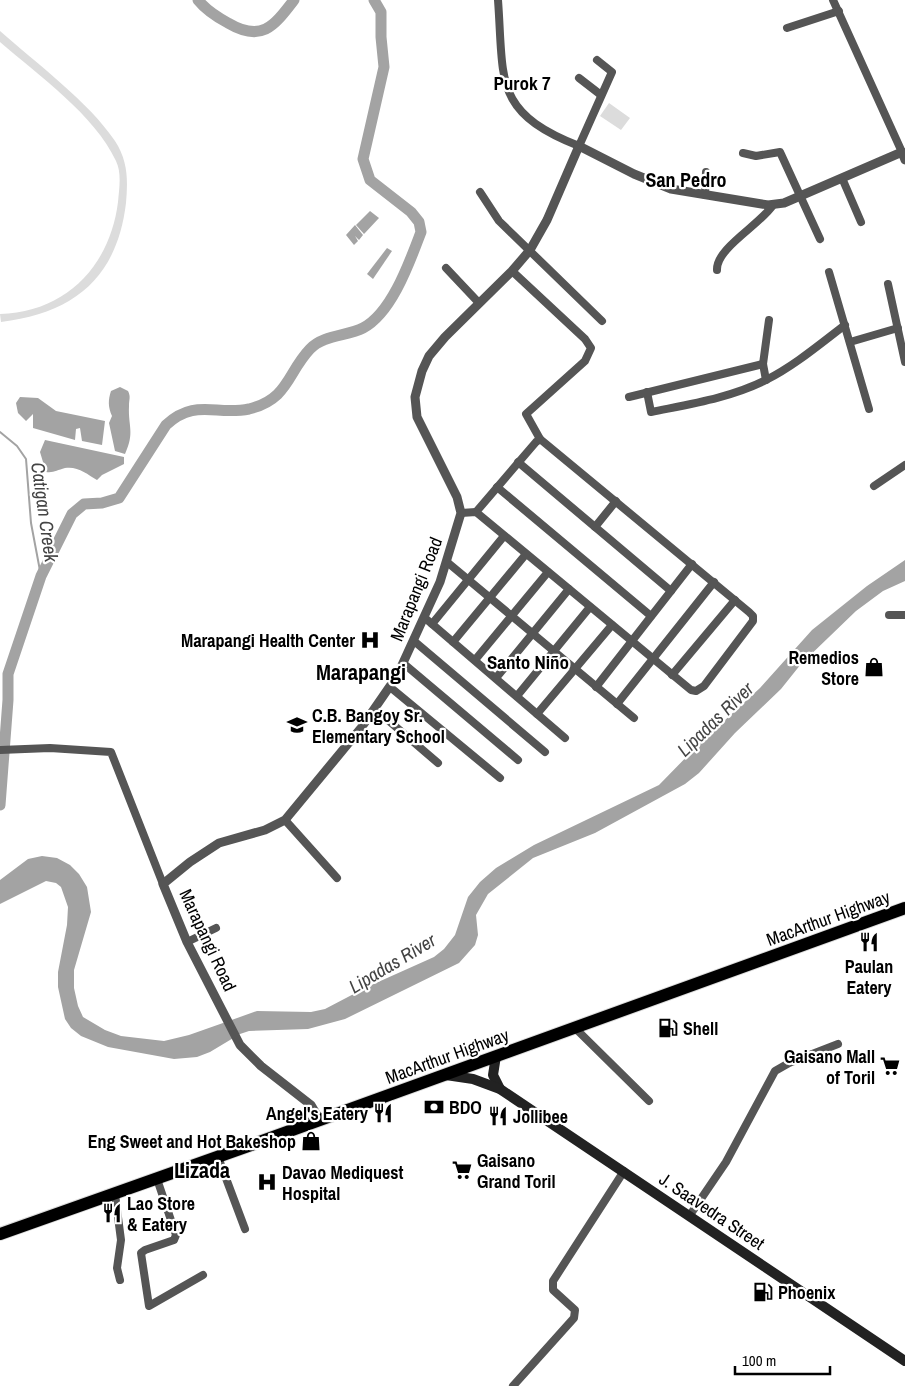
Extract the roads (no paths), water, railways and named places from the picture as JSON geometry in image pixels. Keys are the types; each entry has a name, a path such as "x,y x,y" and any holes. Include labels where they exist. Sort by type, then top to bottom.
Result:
{"highway":[{"name":"MacArthur Highway","path":"0,1234 905,908"}],"main road":[{"path":"496,1056 493,1075 500,1089"},
{"name":"J. Saavedra Street","path":"444,1075 473,1079 500,1089 905,1361"}],"street":[{"path":"498,0 503,71 510,96 521,111 536,126 660,185 705,195 773,205 903,156 833,0"},
{"path":"787,28 838,11"},
{"path":"512,271 585,339 591,348 585,361 526,414 540,439 752,614 754,619 704,686 696,691 672,675 476,512 461,513 457,497 417,417 415,397 422,371 430,356 479,303 512,271 530,250 547,220 612,72 597,60"},
{"path":"579,78 602,95"},
{"path":"743,153 756,156 776,151 780,152 820,239"},
{"path":"705,195 706,172"},
{"path":"842,178 861,222"},
{"path":"480,192 492,213 602,321"},
{"path":"717,270 720,257 751,229 773,205"},
{"path":"446,268 479,303"},
{"path":"829,272 869,409"},
{"path":"888,284 905,359"},
{"path":"766,380 763,364 770,320"},
{"path":"647,392 651,412 715,399 766,380 845,325"},
{"path":"850,342 898,328"},
{"path":"629,397 763,364"},
{"path":"476,512 540,439"},
{"path":"518,462 671,591"},
{"path":"874,486 905,464"},
{"path":"497,487 651,616"},
{"path":"595,527 616,501"},
{"name":"Marapangi Road","path":"320,1120 311,1105 256,1062 236,1038 226,1015 187,942 163,884 202,854 219,844 265,830 285,820 375,709 390,688 414,641 428,621 461,513"},
{"path":"504,536 468,580 428,621 565,738"},
{"path":"453,642 526,554"},
{"path":"447,562 634,718"},
{"path":"596,687 692,564"},
{"path":"475,660 548,572"},
{"path":"617,704 714,582"},
{"path":"496,678 569,589"},
{"path":"672,675 735,600"},
{"path":"517,696 590,607"},
{"path":"889,615 905,615"},
{"path":"537,714 612,625"},
{"path":"414,641 545,752"},
{"path":"403,663 518,760"},
{"path":"390,688 500,778"},
{"path":"375,709 438,762"},
{"path":"0,750 111,752 163,884"},
{"path":"285,820 337,878"},
{"path":"187,942 216,928"},
{"path":"575,1028 649,1101"},
{"path":"690,1215 726,1162 775,1071 789,1063 838,1044"},
{"path":"218,1157 245,1229"},
{"path":"513,1386 574,1318 575,1310 553,1290 553,1281 624,1171"},
{"path":"157,1179 176,1235 174,1240 142,1252 149,1306 203,1275"},
{"path":"114,1194 121,1240 117,1268 120,1280"}],"waterway":[{"path":"198,0 220,18 240,29 250,32 266,29 273,24 294,0"},
{"path":"0,805 8,700 8,674 41,576 72,514 84,504 102,503 119,498 166,425 177,417 196,410 237,411 249,409 262,405 272,399 280,392 302,358 315,344 328,338 357,331 373,321 383,311 399,285 421,232 419,222 411,212 370,180 363,159 384,67 381,12 374,0"},
{"name":"Catigan Creek","path":"0,432 17,446 26,459 31,523 41,576"}],"place":[{"name":"Marapangi Health Center","path":"370,640"},
{"name":"Remedios Store","path":"874,667"},
{"name":"C.B. Bangoy Sr. Elementary School","path":"297,725"},
{"name":"Paulan Eatery","path":"869,942"},
{"name":"Shell","path":"668,1028"},
{"name":"Gaisano Mall of Toril","path":"890,1066"},
{"name":"BDO","path":"434,1107"},
{"name":"Angel's Eatery","path":"383,1113"},
{"name":"Jollibee","path":"498,1116"},
{"name":"Eng Sweet and Hot Bakeshop","path":"311,1141"},
{"name":"Gaisano Grand Toril","path":"462,1170"},
{"name":"Davao Mediquest Hospital","path":"267,1182"},
{"name":"Lao Store & Eatery","path":"112,1213"},
{"name":"Phoenix","path":"763,1292"}],"district":[{"name":"Purok 7","path":"522,83"},
{"name":"San Pedro","path":"686,179"},
{"name":"Santo Niño","path":"528,662"},
{"name":"Marapangi","path":"361,672"},
{"name":"Lizada","path":"202,1170"}],"water label":[{"name":"Lipadas River","path":"715,719"},
{"name":"Lipadas River","path":"392,963"}]}
